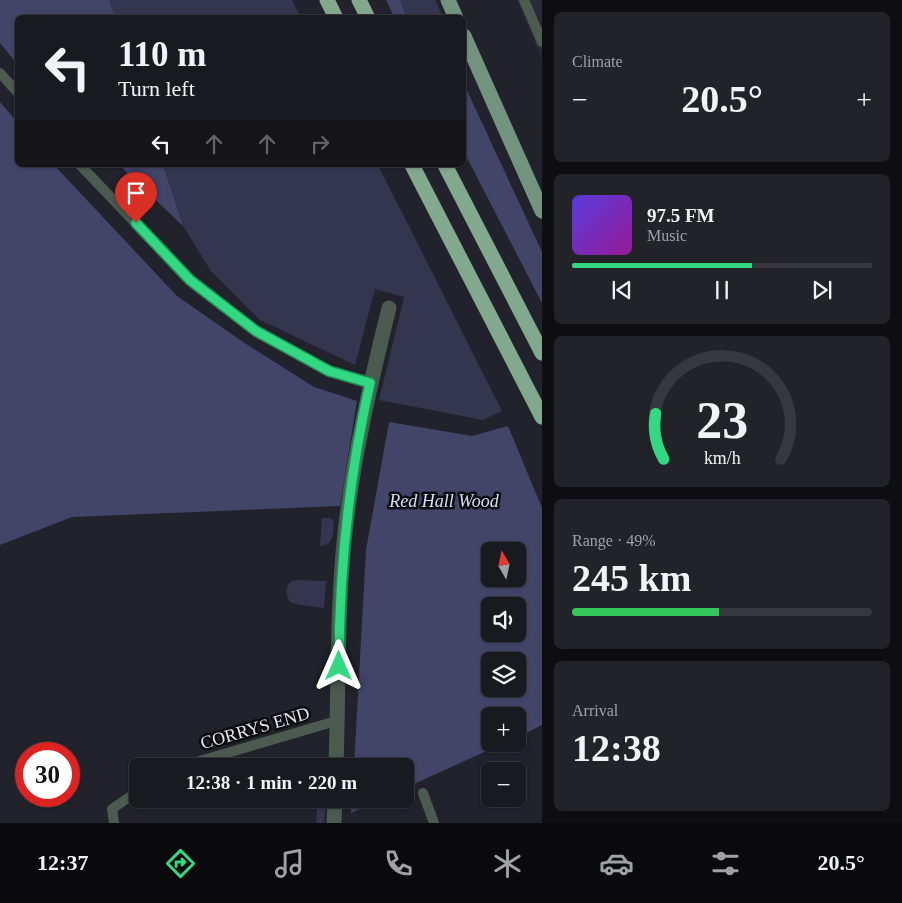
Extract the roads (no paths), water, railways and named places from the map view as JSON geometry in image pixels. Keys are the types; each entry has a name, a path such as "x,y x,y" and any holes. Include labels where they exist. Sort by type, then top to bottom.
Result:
{"highway":[{"path":"327,0 334,15"},
{"path":"359,0 366,15"},
{"path":"413,167 542,417"},
{"path":"446,167 542,353"}],"main road":[{"path":"448,0 455,15"},
{"path":"466,40 538,190 542,211"}],"street":[{"path":"336,758 343,553 348,502 370,383 389,308"},
{"path":"334,823 335,808"}],"lane":[{"path":"524,0 542,42"},
{"path":"0,73 15,90"},
{"path":"82,167 190,280 256,331 329,371 370,383"},
{"name":"CORRYS END","path":"210,758 336,721"},
{"path":"423,793 434,823"},
{"path":"114,823 112,809 129,797"}],"park label":[{"name":"Red Hall Wood","path":"444,501"}]}
